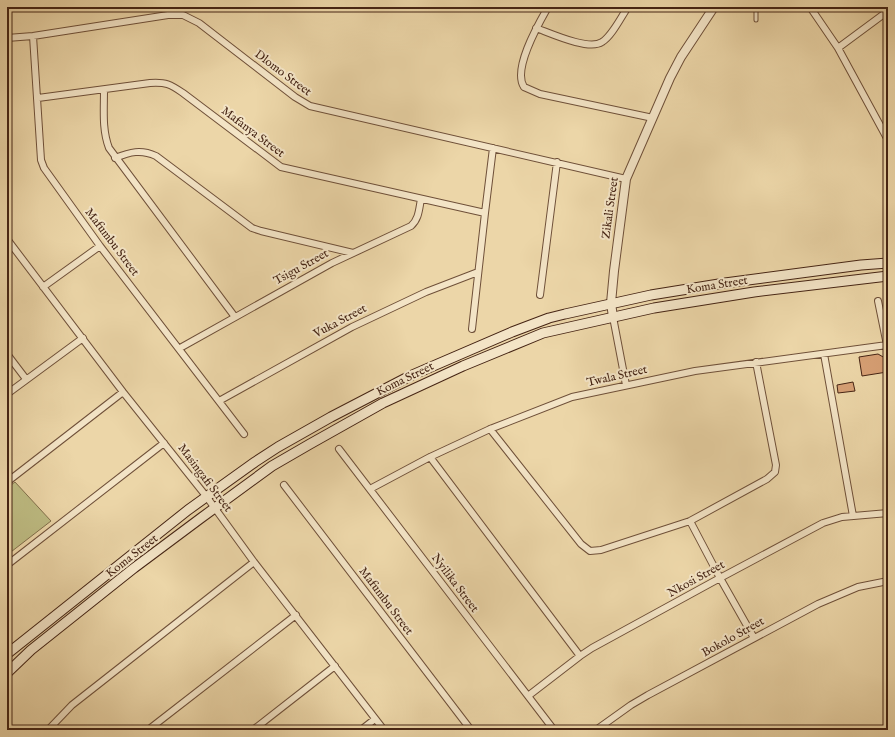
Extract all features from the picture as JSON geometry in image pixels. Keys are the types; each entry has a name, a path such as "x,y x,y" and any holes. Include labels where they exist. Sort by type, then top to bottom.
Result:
{"main road":[{"name":"Koma Street","path":"7,654 206,496 278,447 342,411 410,376 531,324 611,303 725,283 861,265 888,263"},
{"name":"Koma Street","path":"7,673 58,628 214,508 272,466 404,392 492,353 543,333 654,308 739,294 888,276"}],"street":[{"path":"548,7 528,46 521,78 524,86 540,94 653,118"},
{"path":"536,28 579,43 596,45 606,39 628,7"},
{"name":"Zikali Street","path":"626,385 611,303 626,179 670,78 681,57 714,7"},
{"path":"810,7 838,48 888,140"},
{"path":"838,48 888,11"},
{"name":"Dlomo Street","path":"7,38 33,36 183,14 199,23 310,106 626,179"},
{"name":"Mafumbu Street","path":"33,36 41,160 44,168 100,246 180,348 244,434"},
{"name":"Mafanya Street","path":"38,98 161,82 168,84 183,93 281,167 484,213"},
{"path":"104,90 105,136 109,148 235,317"},
{"path":"472,329 484,213 493,148"},
{"path":"115,158 126,153 138,151 149,153 156,156 252,228 353,253"},
{"path":"540,295 557,162"},
{"name":"Tsigu Street","path":"180,348 321,269 411,226 418,217 421,199"},
{"name":"Masingafi Street","path":"7,239 123,392 206,496 254,562 384,730"},
{"path":"44,288 100,246"},
{"name":"Vuka Street","path":"219,401 352,327 426,292 478,272"},
{"path":"878,301 888,348"},
{"path":"7,394 83,338"},
{"name":"Twala Street","path":"370,489 430,457 490,429 566,399 695,371 756,362 888,348"},
{"path":"7,354 26,379"},
{"path":"824,354 853,516"},
{"path":"490,429 579,542 587,549 594,552 690,521 768,479 776,472 776,465 756,362"},
{"path":"7,482 123,392"},
{"path":"7,565 164,443"},
{"name":"Nyilika Street","path":"340,449 554,730"},
{"path":"430,457 580,656"},
{"name":"Mafumbu Street","path":"284,485 471,730"},
{"name":"Nkosi Street","path":"528,696 580,656 720,578 823,523 836,518 888,513"},
{"path":"690,521 754,638"},
{"path":"48,730 72,705 254,562"},
{"name":"Bokolo Street","path":"596,730 631,705 818,604 845,591 888,581"},
{"path":"148,730 296,615"},
{"path":"254,730 335,666"},
{"path":"362,730 375,719"}],"lane":[{"path":"756,7 756,20"}],"shaded area":[{"path":"15,482 51,521 7,555 7,488"}],"building":[{"path":"878,354 885,358 887,372 862,376 859,357"},
{"path":"853,382 855,391 838,393 837,385"}]}
